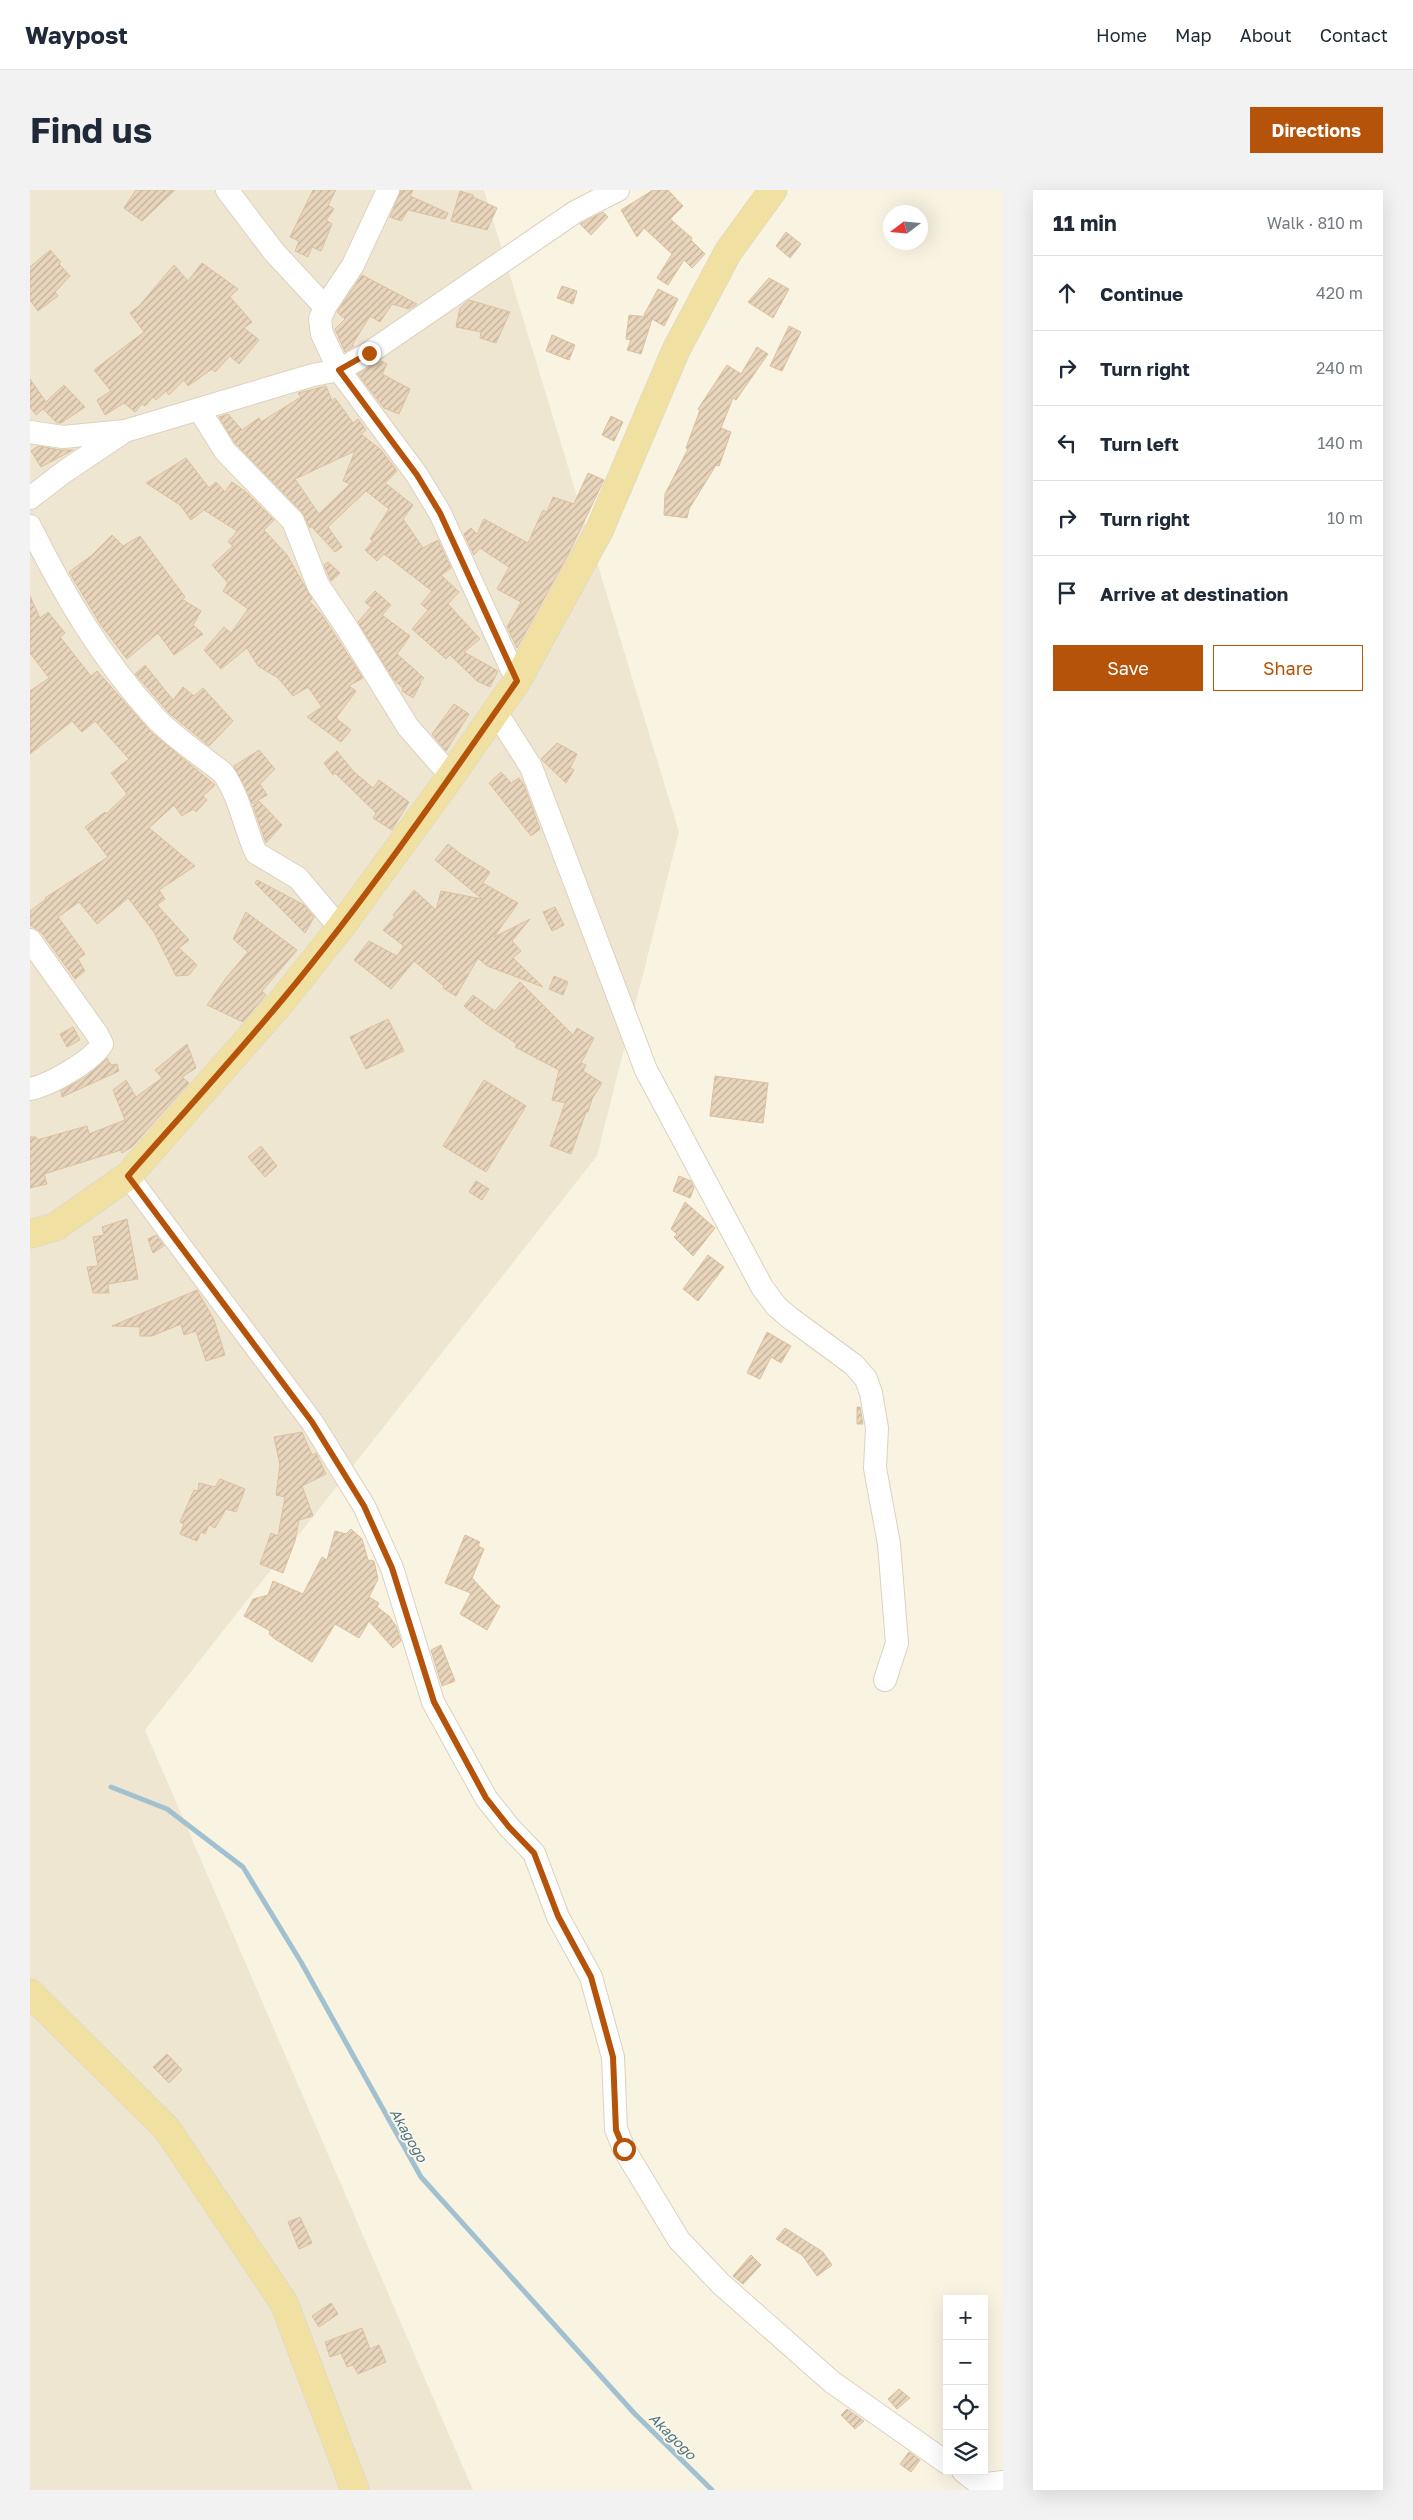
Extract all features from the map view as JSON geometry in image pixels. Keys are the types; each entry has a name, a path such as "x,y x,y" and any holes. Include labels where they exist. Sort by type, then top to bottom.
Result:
{"main road":[{"path":"30,1234 55,1227 128,1176 282,1001 340,928 452,776 517,681 600,531 676,350 728,252 773,190"},
{"path":"30,1993 167,2129 284,2304 355,2490"}],"street":[{"path":"227,190 274,252 325,307"},
{"path":"388,190 353,265 325,307 320,318 322,334 339,370 417,475 440,513 517,681"},
{"path":"30,432 62,437 125,431 313,375 339,370 369,353 575,212 618,190"},
{"path":"199,409 226,451 294,521 318,585 408,727 452,776"},
{"path":"30,498 64,472 125,431"},
{"path":"30,526 67,598 108,660 153,716 223,773 230,782 236,793 256,853 298,878 340,928"},
{"path":"496,712 531,767 646,1070 762,1287 776,1306 854,1366 866,1380 871,1393 878,1428 875,1468 889,1544 897,1643 885,1680"},
{"path":"30,940 97,1034 102,1044 97,1052 71,1070 30,1089"},
{"path":"128,1176 312,1422 364,1506 392,1568 437,1709 486,1798 509,1827 534,1853 558,1916 591,1977 613,2057 616,2130 624,2149 679,2240 721,2284 832,2382 943,2460"},
{"path":"968,2475 977,2482 987,2484 1003,2482"}],"shaded area":[{"path":"30,190 484,190 679,832 597,1156 145,1730 473,2490 30,2490"}],"building":[{"path":"136,190 175,190 142,221 124,208"},
{"path":"313,190 336,190 328,205 334,209 326,220 332,224 321,251 312,247 308,257 295,251 299,241 290,237"},
{"path":"401,190 413,190 410,196 448,213 445,219 408,210 401,221 390,217"},
{"path":"653,190 668,190 683,206 670,219 692,238 691,240 705,254 692,268 684,260 668,285 657,278 672,254 644,228 637,237 621,210"},
{"path":"460,191 473,195 473,197 497,208 487,230 451,221"},
{"path":"603,212 608,217 591,235 580,224"},
{"path":"786,232 801,244 790,258 776,246"},
{"path":"50,250 70,276 55,292 58,296 38,311 30,300 30,267"},
{"path":"202,263 238,289 230,297 252,322 244,328 259,340 239,364 230,356 215,372 212,369 188,386 184,380 169,395 166,391 156,400 153,397 145,406 142,404 135,412 124,403 105,415 97,400 111,391 94,370 144,332 130,313 139,306 174,265 188,281"},
{"path":"362,275 417,304 409,309 392,304 380,322 370,316 352,345 354,346 345,352 335,329 345,319 337,312"},
{"path":"769,278 789,289 773,318 748,302"},
{"path":"562,286 577,291 573,304 557,298"},
{"path":"658,289 678,299 664,326 652,319 641,354 627,350 631,340 626,339 629,315 648,317 644,315"},
{"path":"469,300 510,312 496,343 480,338 481,332 456,327 460,308"},
{"path":"789,326 801,332 782,371 770,366"},
{"path":"552,335 575,345 569,360 546,351"},
{"path":"757,347 768,354 736,400 733,398 721,428 731,432 719,466 716,465 689,509 687,518 664,515 665,494 688,449 686,448 700,410 698,409 727,365 741,374"},
{"path":"381,361 387,364 382,374 410,389 399,414 384,408 358,374"},
{"path":"30,379 46,402 64,385 85,407 61,423 57,423 43,409 36,415 30,407"},
{"path":"326,386 332,401 335,398 353,423 358,419 366,430 361,434 381,450 397,471 385,483 413,505 403,519 423,548 438,540 451,568 441,575 459,592 448,604 480,639 464,652 498,671 490,687 477,681 450,655 446,659 412,629 428,610 421,604 432,591 384,554 377,561 365,550 373,541 370,539 389,509 366,491 328,527 342,547 335,552 311,526 310,528 302,512 235,443 219,417 228,414 242,430 259,418 261,422 301,397 298,393","holes":["355,451 343,481 350,484 319,514 295,479"]},
{"path":"611,416 623,422 614,441 602,435"},
{"path":"38,446 73,450 41,467 31,451"},
{"path":"186,458 209,488 216,482 225,492 232,482 246,492 274,520 264,530 287,555 312,599 309,601 322,615 363,678 349,686 356,691 336,718 351,730 341,742 307,717 322,707 308,687 293,696 278,678 258,666 247,648 221,669 204,650 224,627 231,633 248,609 223,591 228,583 212,565 233,546 228,542 237,531 204,510 191,520 180,505 146,483"},
{"path":"588,473 604,480 568,555 517,648 507,627 521,602 497,589 509,567 480,548 474,555 464,534 471,528 477,534 484,519 528,543 543,510 547,512 553,497 574,504"},
{"path":"112,535 123,546 140,536 185,597 182,599 201,611 193,625 203,634 174,655 158,633 127,659 101,625 69,572 91,556"},
{"path":"328,562 340,573 331,581 324,565"},
{"path":"375,591 391,605 382,615 410,636 397,654 424,678 420,682 413,698 402,691 403,688 394,680 358,622 371,607 365,602"},
{"path":"30,596 40,618 48,612 65,633 60,637 91,676 97,671 151,732 215,785 203,796 207,800 196,812 193,809 182,816 174,805 149,828 195,866 159,890 165,899 157,905 189,940 179,948 197,965 189,975 176,976 154,932 128,898 97,924 79,902 58,917 85,954 78,959 85,971 75,979 41,932 30,925 30,911 45,898 108,857 85,827 105,812 106,814 127,794 111,773 129,759 95,721 82,732 72,721 30,754 30,691 49,678 30,653"},
{"path":"145,665 173,700 183,687 194,696 203,688 233,721 209,746 169,713 135,674"},
{"path":"454,704 469,714 446,751 432,734"},
{"path":"557,743 577,754 570,768 574,770 566,783 541,759"},
{"path":"259,750 275,769 260,784 267,795 252,804 234,766"},
{"path":"337,751 353,771 373,788 379,780 409,802 392,830 373,818 376,813 335,773 333,775 324,763"},
{"path":"501,772 511,783 519,778 524,785 540,829 531,836 489,783"},
{"path":"259,801 282,825 266,843 253,806"},
{"path":"448,844 490,872 483,883 518,903 494,937 530,919 512,941 521,951 513,958 543,987 487,966 478,958 456,996 443,988 444,986 414,961 391,989 354,960 369,941 397,956 404,946 383,930 395,917 393,915 414,890 436,910 441,891 482,899 435,860"},
{"path":"257,880 304,905 314,917 305,933 255,883"},
{"path":"555,907 564,925 552,931 543,912"},
{"path":"246,912 297,950 262,991 266,995 243,1022 207,1005 248,952 233,939"},
{"path":"554,976 568,982 563,995 549,989"},
{"path":"520,982 573,1035 577,1028 594,1038 581,1063 586,1065 583,1071 602,1083 592,1099 588,1112 586,1112 571,1154 550,1146 565,1103 552,1100 559,1070 515,1047 517,1044 485,1023 464,1006 473,995 495,1011"},
{"path":"388,1019 404,1051 366,1069 350,1037"},
{"path":"73,1027 80,1040 67,1047 60,1034"},
{"path":"187,1044 196,1068 182,1077 189,1083 132,1147 122,1153 121,1150 44,1174 47,1184 30,1188 30,1137 36,1137 37,1140 87,1126 89,1134 125,1120 113,1090 126,1080 136,1097 162,1078 155,1070"},
{"path":"107,1058 111,1065 117,1064 119,1071 62,1097 61,1091 87,1076"},
{"path":"715,1076 768,1083 763,1123 710,1116"},
{"path":"484,1080 526,1106 486,1172 443,1146"},
{"path":"261,1146 277,1166 265,1177 248,1157"},
{"path":"679,1176 691,1181 694,1188 690,1198 673,1191"},
{"path":"476,1181 489,1189 482,1200 469,1192"},
{"path":"685,1202 715,1228 693,1256 674,1237 677,1234 671,1229"},
{"path":"127,1219 138,1279 108,1284 109,1293 93,1293 87,1267 98,1266 93,1237 104,1235 102,1227"},
{"path":"156,1235 164,1246 153,1253 148,1239"},
{"path":"708,1255 724,1267 698,1301 683,1289"},
{"path":"197,1290 214,1320 225,1355 206,1361 196,1331 184,1335 181,1324 152,1336 140,1336 140,1327 112,1326"},
{"path":"767,1332 791,1346 781,1363 771,1357 760,1379 747,1373"},
{"path":"857,1407 860,1407 863,1424 857,1424"},
{"path":"302,1432 312,1455 316,1453 326,1474 302,1486 313,1516 299,1520 295,1541 283,1573 260,1564 271,1533 278,1536 285,1497 276,1495 280,1465 274,1437"},
{"path":"220,1479 245,1489 236,1512 226,1509 215,1528 209,1525 205,1534 201,1532 197,1541 180,1534 184,1524 180,1522 194,1490 198,1491 199,1483 215,1487"},
{"path":"351,1529 362,1539 368,1560 374,1561 378,1579 369,1597 379,1603 377,1607 389,1616 396,1626 401,1641 393,1648 369,1621 359,1638 335,1624 312,1662 275,1639 269,1634 270,1631 244,1616 253,1599 268,1595 273,1581 303,1594 322,1557 327,1560 335,1531 346,1534"},
{"path":"465,1535 480,1542 478,1546 484,1549 472,1578 495,1603 491,1602 500,1606 487,1630 460,1614 471,1593 445,1583"},
{"path":"441,1645 455,1681 442,1686 431,1650"},
{"path":"167,2054 182,2070 169,2083 153,2067"},
{"path":"300,2217 312,2243 299,2249 288,2222"},
{"path":"785,2228 823,2252 832,2265 817,2276 802,2255 776,2239"},
{"path":"751,2255 761,2265 743,2284 733,2276"},
{"path":"331,2303 338,2314 319,2327 312,2316"},
{"path":"362,2328 370,2349 379,2345 386,2362 358,2374 353,2365 347,2367 341,2353 330,2357 325,2342"},
{"path":"899,2389 910,2398 897,2409 888,2399"},
{"path":"847,2409 864,2421 855,2429 841,2415"},
{"path":"909,2452 920,2460 911,2472 900,2464"}],"waterway":[{"name":"Akagogo","path":"111,1787 167,1809 243,1867 301,1962 421,2177 634,2413 712,2490"}],"route":[{"path":"369,353 339,370 392,444 417,475 440,513 517,681 452,776 340,928 282,1001 128,1176 239,1327 312,1422 364,1506 392,1568 434,1702 447,1730 486,1798 509,1827 534,1853 558,1916 591,1977 613,2057 616,2130 624,2149"}]}
